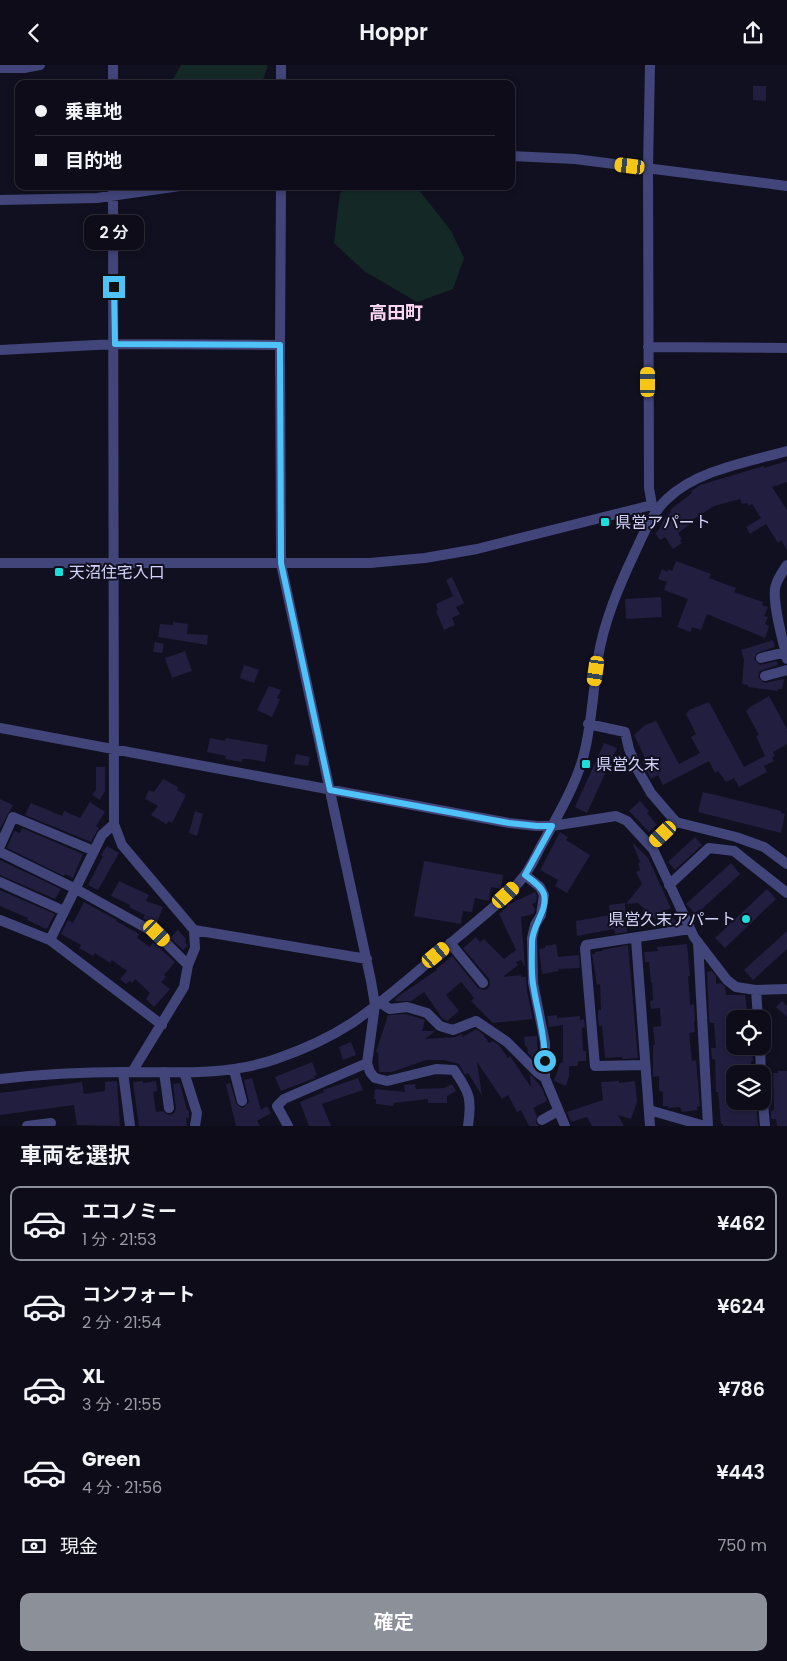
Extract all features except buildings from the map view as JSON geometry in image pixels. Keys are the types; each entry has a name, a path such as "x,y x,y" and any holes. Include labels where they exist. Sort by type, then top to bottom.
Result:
{"street":[{"path":"0,68 24,69 40,65"},
{"path":"112,65 113,80"},
{"path":"281,65 281,80"},
{"path":"0,1079 75,1072 184,1072 234,1069 276,1059 303,1049 352,1023 377,1004 486,913 525,875 552,826 576,776 584,754 598,656 608,617 614,598 646,529 654,507 649,488 648,168 650,65"},
{"path":"515,156 575,159 787,186"},
{"path":"0,200 97,198 113,191 126,190"},
{"path":"281,190 281,563 377,1004 367,1063 370,1072 375,1078 387,1081 436,1069 454,1070 466,1087 471,1105 468,1126"},
{"path":"113,191 115,344 113,563 114,824 122,845 194,930 195,948 188,965 184,987 162,1025 128,1072 130,1126"},
{"path":"0,350 115,344 280,345"},
{"path":"648,347 787,348"},
{"path":"0,563 370,563 425,558 477,549 654,507 694,480 787,451"},
{"path":"761,658 786,655 775,599 775,589 779,577 787,565"},
{"path":"765,676 787,670"},
{"path":"588,724 625,733 636,767 651,793 676,822 736,837 764,847 787,865"},
{"path":"0,728 509,823 552,826 616,816 627,821 650,846 690,929 727,980 736,987 787,989"},
{"path":"0,846 13,817 94,851"},
{"path":"650,846 676,822"},
{"path":"50,940 102,835 114,824"},
{"path":"670,885 709,848 734,851 787,893"},
{"path":"0,853 76,889 157,933 188,965"},
{"path":"525,875 540,887 544,895 541,915 535,925 532,939 533,983 545,1043 545,1078 565,1126"},
{"path":"0,882 64,911"},
{"path":"0,920 50,940 162,1025"},
{"path":"645,1065 594,1066 585,947 586,945 636,939 690,929"},
{"path":"194,930 367,959"},
{"path":"636,939 650,1126"},
{"path":"649,1110 707,1126 698,942"},
{"path":"450,943 483,983"},
{"path":"756,989 757,1010"},
{"path":"377,1004 390,1009 407,1007 426,1013 440,1026 453,1030 476,1021 507,1042 545,1078"},
{"path":"288,1126 277,1106 284,1099 367,1063"},
{"path":"234,1069 242,1101"},
{"path":"164,1072 168,1108"},
{"path":"184,1072 197,1113 195,1126"},
{"path":"764,1110 765,1126"},
{"path":"542,1120 558,1111"},
{"path":"27,1126 51,1123"}],"green space":[{"path":"181,65 268,65 263,80 173,80"},
{"path":"345,190 419,190 451,231 464,258 453,289 417,302 364,271 334,243 340,193"}],"place":[{"name":"県営アパート","path":"605,522"},
{"name":"天沼住宅入口","path":"59,572"},
{"name":"県営久末","path":"586,764"},
{"name":"県営久末アパート","path":"746,919"}],"district":[{"name":"高田町","path":"396,313"}],"route":[{"path":"114,287 115,344 280,345 281,563 330,790 509,823 552,826 525,875 540,887 544,895 544,906 535,925 532,939 532,962 533,983 545,1043 545,1061"}]}
